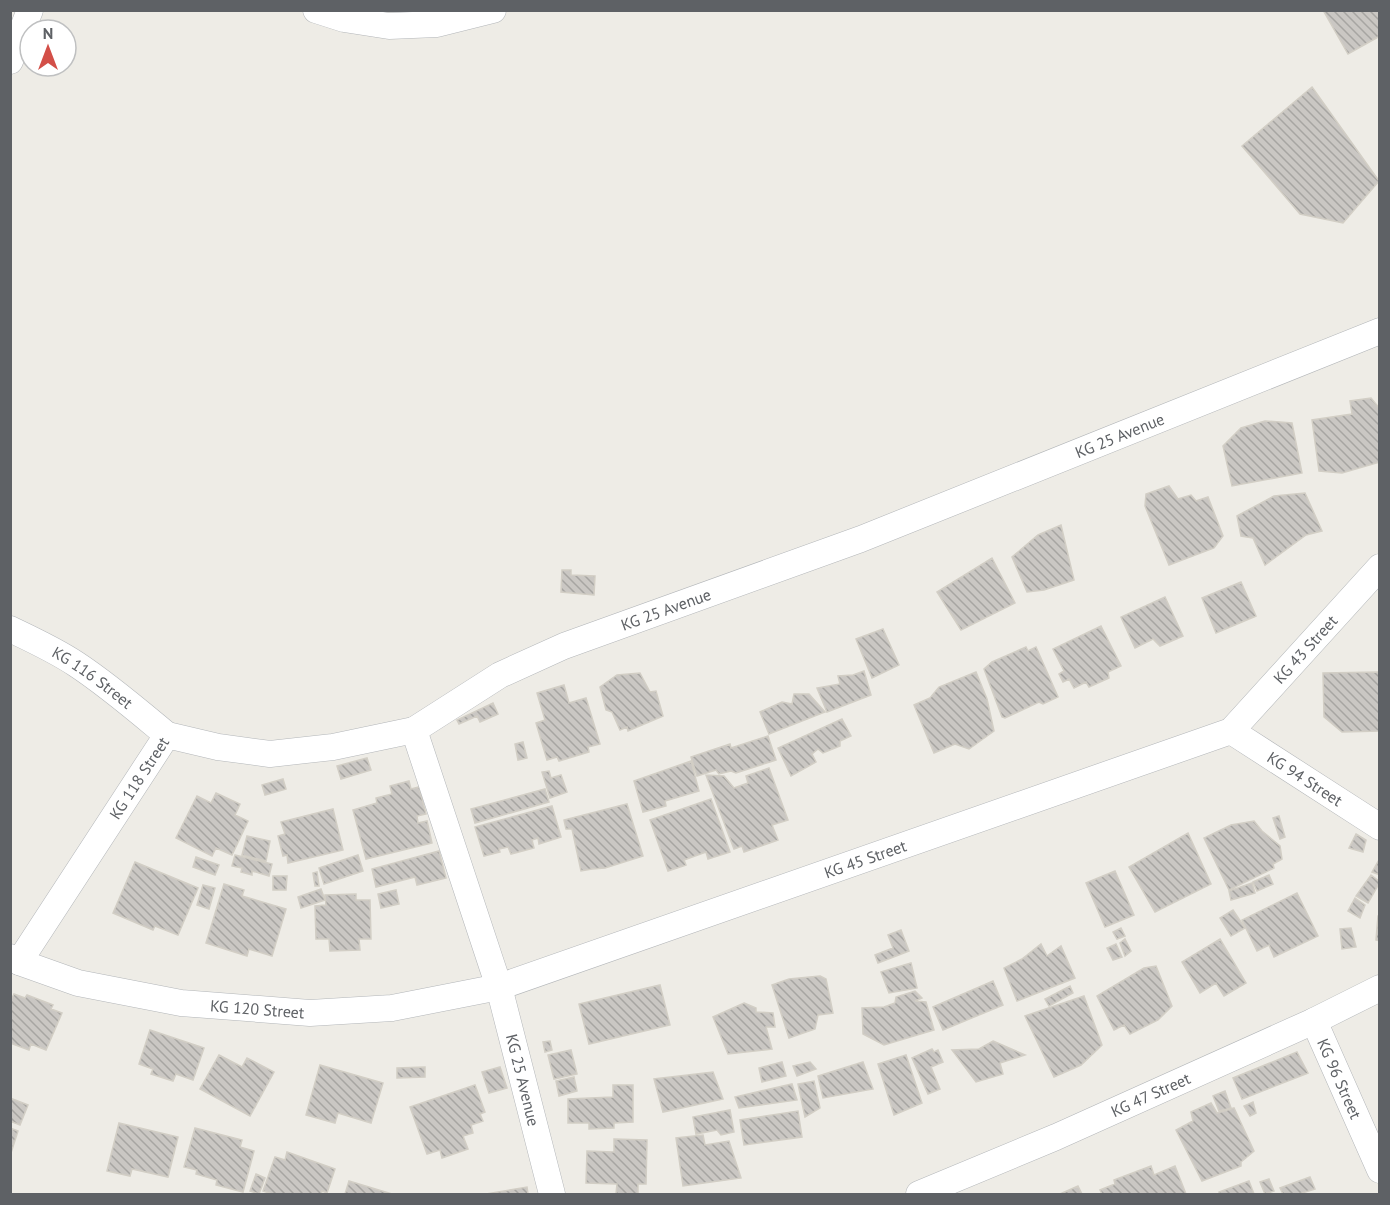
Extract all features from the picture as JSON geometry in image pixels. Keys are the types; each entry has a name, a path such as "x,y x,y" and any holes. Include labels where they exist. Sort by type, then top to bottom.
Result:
{"street":[{"path":"10,62 30,10"},
{"path":"316,10 344,19 389,26 437,24 494,10"},
{"name":"KG 25 Avenue","path":"552,1194 499,987 414,730 501,675 564,646 861,539 1380,331"},
{"name":"KG 43 Street","path":"1232,731 1380,567"},
{"name":"KG 116 Street","path":"10,629 75,663 104,683 167,735"},
{"name":"KG 118 Street","path":"15,959 167,735 218,747 270,754 333,747 414,730"},
{"name":"KG 94 Street","path":"1232,731 1380,827"},
{"name":"KG 45 Street","path":"499,987 1232,731"},
{"name":"KG 120 Street","path":"15,959 78,983 181,1003 310,1013 392,1008 499,987"},
{"name":"KG 47 Street","path":"919,1194 1056,1137 1314,1021 1380,988"},
{"name":"KG 96 Street","path":"1314,1021 1380,1170"}],"building":[{"path":"1323,10 1380,10 1380,36 1348,54"},
{"path":"1312,87 1379,181 1343,223 1300,214 1242,146"},
{"path":"1371,398 1380,409 1380,462 1342,473 1319,471 1312,420 1352,414 1350,401"},
{"path":"1265,421 1292,423 1302,473 1232,486 1223,446 1241,428"},
{"path":"1169,486 1178,499 1191,495 1196,501 1208,497 1223,536 1214,548 1169,565 1145,506 1146,494"},
{"path":"1305,493 1322,531 1306,535 1265,565 1253,538 1241,536 1237,516 1274,496"},
{"path":"1061,525 1074,580 1044,590 1027,592 1012,557 1038,535"},
{"path":"992,558 1015,603 961,630 937,592"},
{"path":"562,570 571,570 571,575 595,576 594,595 561,592"},
{"path":"1241,582 1256,616 1216,633 1202,598"},
{"path":"1165,597 1183,636 1160,646 1153,639 1135,648 1121,617"},
{"path":"1101,626 1121,666 1108,672 1109,678 1089,687 1086,682 1074,688 1069,679 1063,682 1059,674 1064,671 1053,649"},
{"path":"883,629 899,665 872,678 856,639"},
{"path":"1026,647 1028,651 1036,647 1058,697 1043,704 1039,702 1005,718 1002,717 984,669 992,662"},
{"path":"864,671 871,695 827,712 817,688 840,684 838,676 853,675"},
{"path":"976,672 987,699 994,731 969,749 955,744 934,753 914,705 930,698 939,687"},
{"path":"1380,672 1380,731 1342,732 1324,717 1323,673"},
{"path":"640,673 650,692 656,691 663,716 628,731 627,727 620,730 612,712 606,710 600,687 617,675"},
{"path":"564,685 569,703 586,698 600,744 588,747 589,752 559,761 557,757 547,760 536,723 545,720 537,693"},
{"path":"794,694 809,694 825,712 769,734 760,712 782,702 792,704"},
{"path":"493,703 498,714 480,722 477,716 459,724 457,720"},
{"path":"842,719 851,736 840,741 840,746 823,753 818,749 812,754 816,762 791,776 778,748"},
{"path":"768,736 776,760 736,773 731,771 719,774 716,770 697,776 691,757 730,744 731,748"},
{"path":"523,742 527,758 518,760 515,744"},
{"path":"367,758 371,770 341,779 337,766"},
{"path":"691,761 699,791 665,801 666,806 643,812 634,781"},
{"path":"769,768 788,820 772,825 778,840 744,852 742,846 734,849 706,775 724,776 734,788 748,783 746,776"},
{"path":"549,771 551,778 561,775 567,792 550,798 542,772"},
{"path":"283,779 286,789 265,795 262,785"},
{"path":"409,781 411,789 419,787 426,814 417,816 418,823 427,821 432,843 366,859 353,810 377,803 376,798 392,794 390,786"},
{"path":"545,789 549,802 475,823 471,809"},
{"path":"216,793 240,804 235,815 248,821 232,855 216,848 212,856 176,838 197,796 211,803"},
{"path":"711,799 730,852 708,859 706,852 684,860 686,865 668,871 650,820"},
{"path":"627,804 643,856 605,868 581,871 572,829 566,829 564,820"},
{"path":"552,806 561,837 539,844 538,838 532,840 534,848 511,854 508,847 499,849 500,852 484,856 475,827"},
{"path":"333,809 343,850 288,863 287,855 283,856 278,836 285,834 281,822"},
{"path":"1279,816 1285,837 1280,839 1273,818"},
{"path":"1254,821 1280,846 1282,859 1273,864 1274,868 1229,890 1204,838 1231,825"},
{"path":"1188,833 1211,884 1155,912 1129,867"},
{"path":"1356,834 1366,840 1363,852 1349,848"},
{"path":"247,836 270,841 266,861 242,855"},
{"path":"439,851 446,878 417,885 415,877 376,887 372,869"},
{"path":"235,855 272,864 269,876 252,871 252,875 241,872 242,868 232,866"},
{"path":"358,855 363,871 324,884 319,868"},
{"path":"196,857 219,865 215,875 193,867"},
{"path":"1380,858 1380,875 1372,872"},
{"path":"135,862 198,888 178,935 155,926 153,930 113,913"},
{"path":"1115,871 1134,915 1105,927 1086,883"},
{"path":"317,872 319,886 315,886 313,873"},
{"path":"1269,875 1273,884 1257,891 1253,882"},
{"path":"1371,875 1380,882 1368,903 1356,896"},
{"path":"273,876 287,876 286,890 273,890"},
{"path":"1252,883 1255,893 1231,900 1229,891"},
{"path":"224,884 244,890 242,896 286,909 272,956 249,949 247,956 206,943"},
{"path":"203,885 215,888 209,909 197,905"},
{"path":"321,889 325,900 301,908 298,897"},
{"path":"396,890 399,904 381,908 378,894"},
{"path":"1297,893 1318,936 1274,957 1269,945 1257,951 1242,920"},
{"path":"356,894 356,900 370,900 371,939 359,939 360,950 330,951 329,939 316,939 315,906 326,905 325,895"},
{"path":"1355,898 1365,905 1360,918 1348,911"},
{"path":"1233,910 1245,928 1231,936 1220,918"},
{"path":"1378,916 1380,916 1380,941 1376,940"},
{"path":"1121,928 1125,936 1117,939 1113,932"},
{"path":"1351,928 1356,947 1342,949 1340,929"},
{"path":"901,930 909,951 878,963 875,955 893,948 888,935"},
{"path":"1125,939 1131,951 1125,956 1120,943"},
{"path":"1220,939 1246,983 1224,996 1216,983 1200,993 1182,962"},
{"path":"1041,944 1047,956 1061,946 1075,978 1017,1001 1004,968 1022,959"},
{"path":"1116,944 1122,957 1113,960 1107,948"},
{"path":"911,963 917,988 889,993 881,972"},
{"path":"1156,966 1172,1006 1158,1020 1130,1034 1124,1025 1114,1030 1097,996 1144,968"},
{"path":"820,976 826,979 833,1013 818,1015 815,1029 789,1038 772,985 789,979"},
{"path":"993,981 1003,1005 943,1030 933,1007"},
{"path":"660,985 670,1025 589,1044 579,1004"},
{"path":"1070,986 1073,993 1049,1006 1045,999"},
{"path":"915,991 922,998 915,1001 926,1002 934,1030 884,1045 863,1034 862,1008 884,1007 895,1003 896,997"},
{"path":"14,994 25,998 27,995 53,1005 51,1009 62,1013 46,1050 31,1044 29,1050 10,1043 10,1002"},
{"path":"1084,996 1102,1045 1081,1065 1054,1077 1025,1016"},
{"path":"744,1003 756,1008 756,1012 773,1013 775,1027 766,1027 772,1049 728,1054 713,1017"},
{"path":"150,1030 204,1048 193,1080 176,1074 173,1081 151,1074 153,1069 139,1064"},
{"path":"550,1041 552,1050 545,1052 543,1042"},
{"path":"993,1041 1025,1055 1000,1063 1003,1074 976,1082 952,1050 979,1049"},
{"path":"932,1049 934,1052 938,1050 943,1062 931,1067 940,1089 928,1094 912,1058"},
{"path":"571,1050 577,1074 554,1079 548,1055"},
{"path":"1297,1052 1308,1073 1242,1099 1233,1078"},
{"path":"219,1055 242,1067 247,1058 274,1072 250,1116 200,1089"},
{"path":"906,1055 922,1103 894,1115 878,1064"},
{"path":"782,1062 786,1076 762,1082 759,1068"},
{"path":"810,1062 816,1069 797,1076 793,1066"},
{"path":"863,1062 873,1089 823,1098 818,1076"},
{"path":"320,1065 383,1083 371,1123 338,1113 335,1123 306,1115"},
{"path":"425,1067 425,1077 397,1078 397,1068"},
{"path":"500,1067 507,1088 489,1093 482,1072"},
{"path":"713,1072 723,1099 663,1112 654,1079"},
{"path":"574,1077 577,1091 559,1096 556,1081"},
{"path":"814,1081 820,1108 805,1117 798,1084"},
{"path":"792,1084 797,1100 739,1108 735,1097"},
{"path":"475,1085 485,1112 480,1114 483,1121 471,1125 473,1133 463,1136 468,1149 442,1158 440,1150 427,1154 410,1107"},
{"path":"613,1085 633,1085 633,1122 614,1123 614,1128 589,1129 589,1123 568,1123 568,1099 613,1097"},
{"path":"1225,1091 1231,1108 1219,1111 1213,1096"},
{"path":"10,1098 28,1105 20,1125 10,1121"},
{"path":"1253,1102 1256,1113 1250,1116 1244,1106"},
{"path":"1211,1103 1217,1113 1234,1108 1254,1151 1241,1162 1241,1166 1202,1181 1176,1130 1193,1121 1191,1112"},
{"path":"730,1110 734,1132 721,1135 717,1130 696,1134 693,1117"},
{"path":"798,1111 802,1137 744,1145 740,1120"},
{"path":"119,1123 178,1137 168,1177 132,1169 130,1176 107,1171"},
{"path":"10,1128 18,1131 10,1156"},
{"path":"195,1128 242,1140 240,1147 254,1151 243,1192 216,1185 217,1180 196,1174 197,1170 184,1167"},
{"path":"703,1135 705,1145 729,1141 741,1178 683,1186 676,1138"},
{"path":"614,1139 647,1140 646,1184 638,1184 638,1194 616,1194 617,1184 586,1183 587,1151 614,1152"},
{"path":"287,1152 335,1169 327,1193 322,1191 321,1194 272,1194 263,1191 275,1157 285,1160"},
{"path":"1151,1166 1154,1175 1175,1166 1186,1194 1102,1194 1100,1190 1115,1184 1114,1180"},
{"path":"256,1174 265,1178 259,1194 250,1191"},
{"path":"1310,1177 1315,1189 1299,1194 1283,1194 1280,1188"},
{"path":"1269,1179 1274,1191 1265,1194 1260,1182"},
{"path":"349,1181 392,1194 345,1194"},
{"path":"1249,1181 1254,1194 1219,1194 1219,1192"},
{"path":"1078,1186 1082,1194 1060,1194"},
{"path":"527,1187 528,1194 486,1194"}]}
